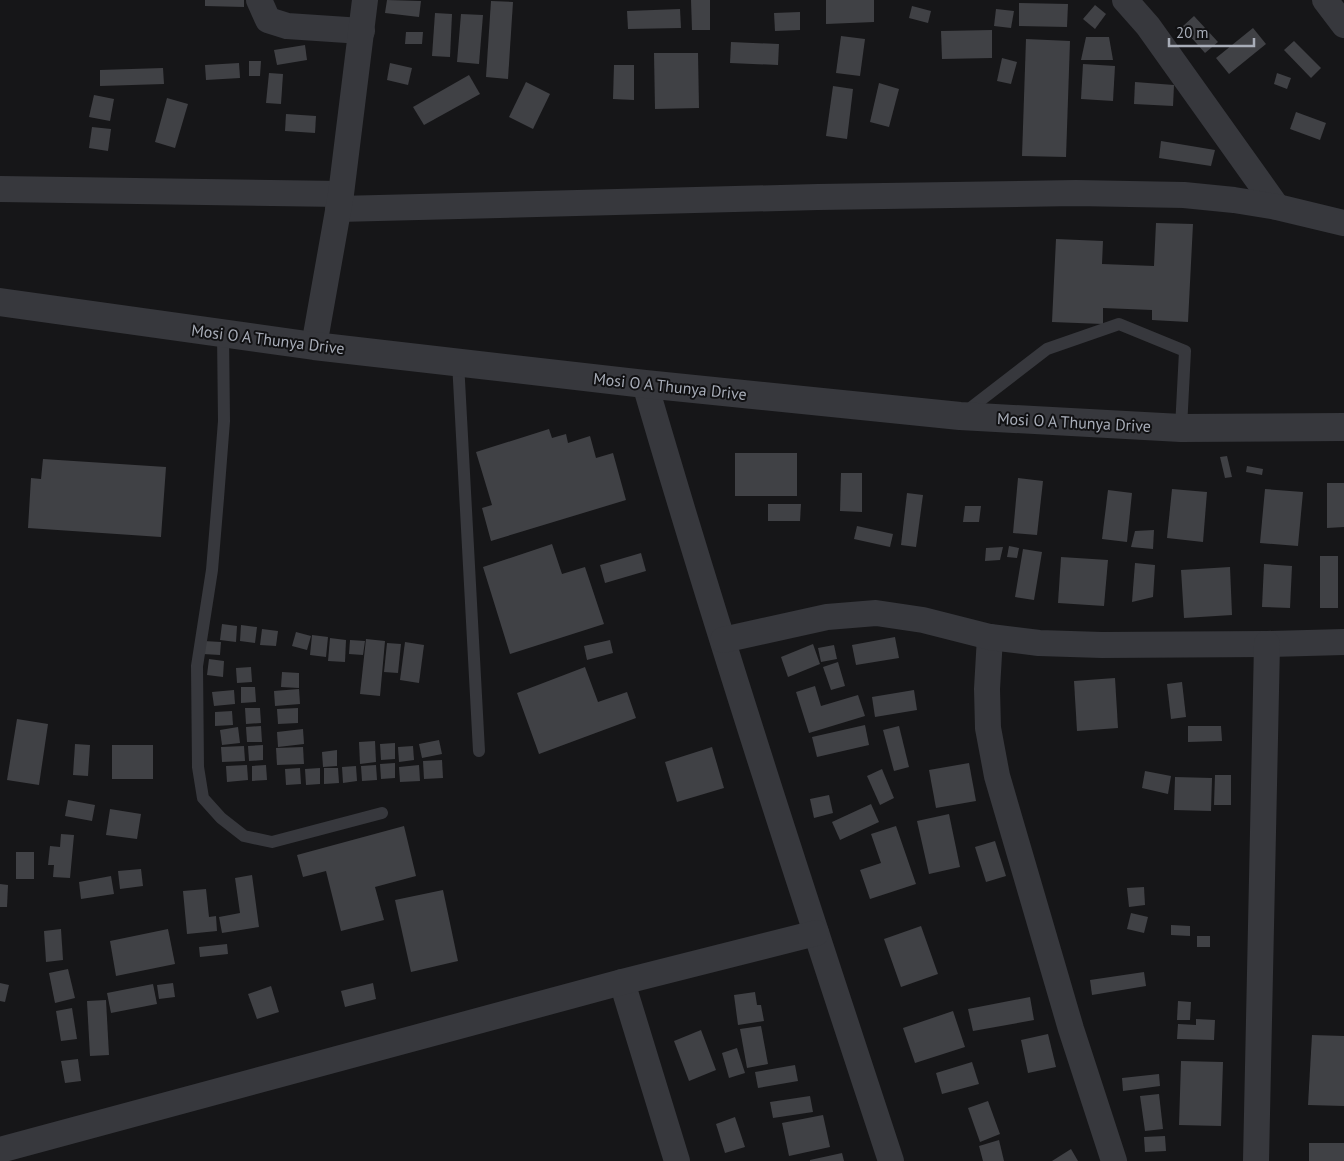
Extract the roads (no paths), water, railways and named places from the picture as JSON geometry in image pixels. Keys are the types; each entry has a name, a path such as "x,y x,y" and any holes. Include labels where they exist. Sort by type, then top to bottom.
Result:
{"street":[{"path":"259,0 268,20 287,26 362,31"},
{"path":"314,346 339,202 366,0"},
{"path":"1125,0 1148,26 1276,207"},
{"path":"1325,0 1344,25"},
{"path":"0,189 339,202 1076,193 1184,195 1234,200 1276,207 1344,224"},
{"name":"Mosi O A Thunya Drive","path":"0,302 314,346 645,384 960,416 1181,428 1344,427"},
{"path":"645,384 683,516 891,1161"},
{"path":"723,640 827,616 876,613 923,620 990,637 1039,643 1102,645 1344,642"},
{"path":"990,637 987,690 988,728 997,776 1071,1029 1114,1161"},
{"path":"1256,1161 1267,644"},
{"path":"0,1150 622,982 816,932"},
{"path":"622,982 677,1161"}],"lane":[{"path":"960,416 1047,349 1119,324 1185,351 1181,428"},
{"path":"223,334 224,421 212,570 197,666 198,766 203,798 221,818 244,836 272,842 382,813"},
{"path":"458,362 479,751"}]}
